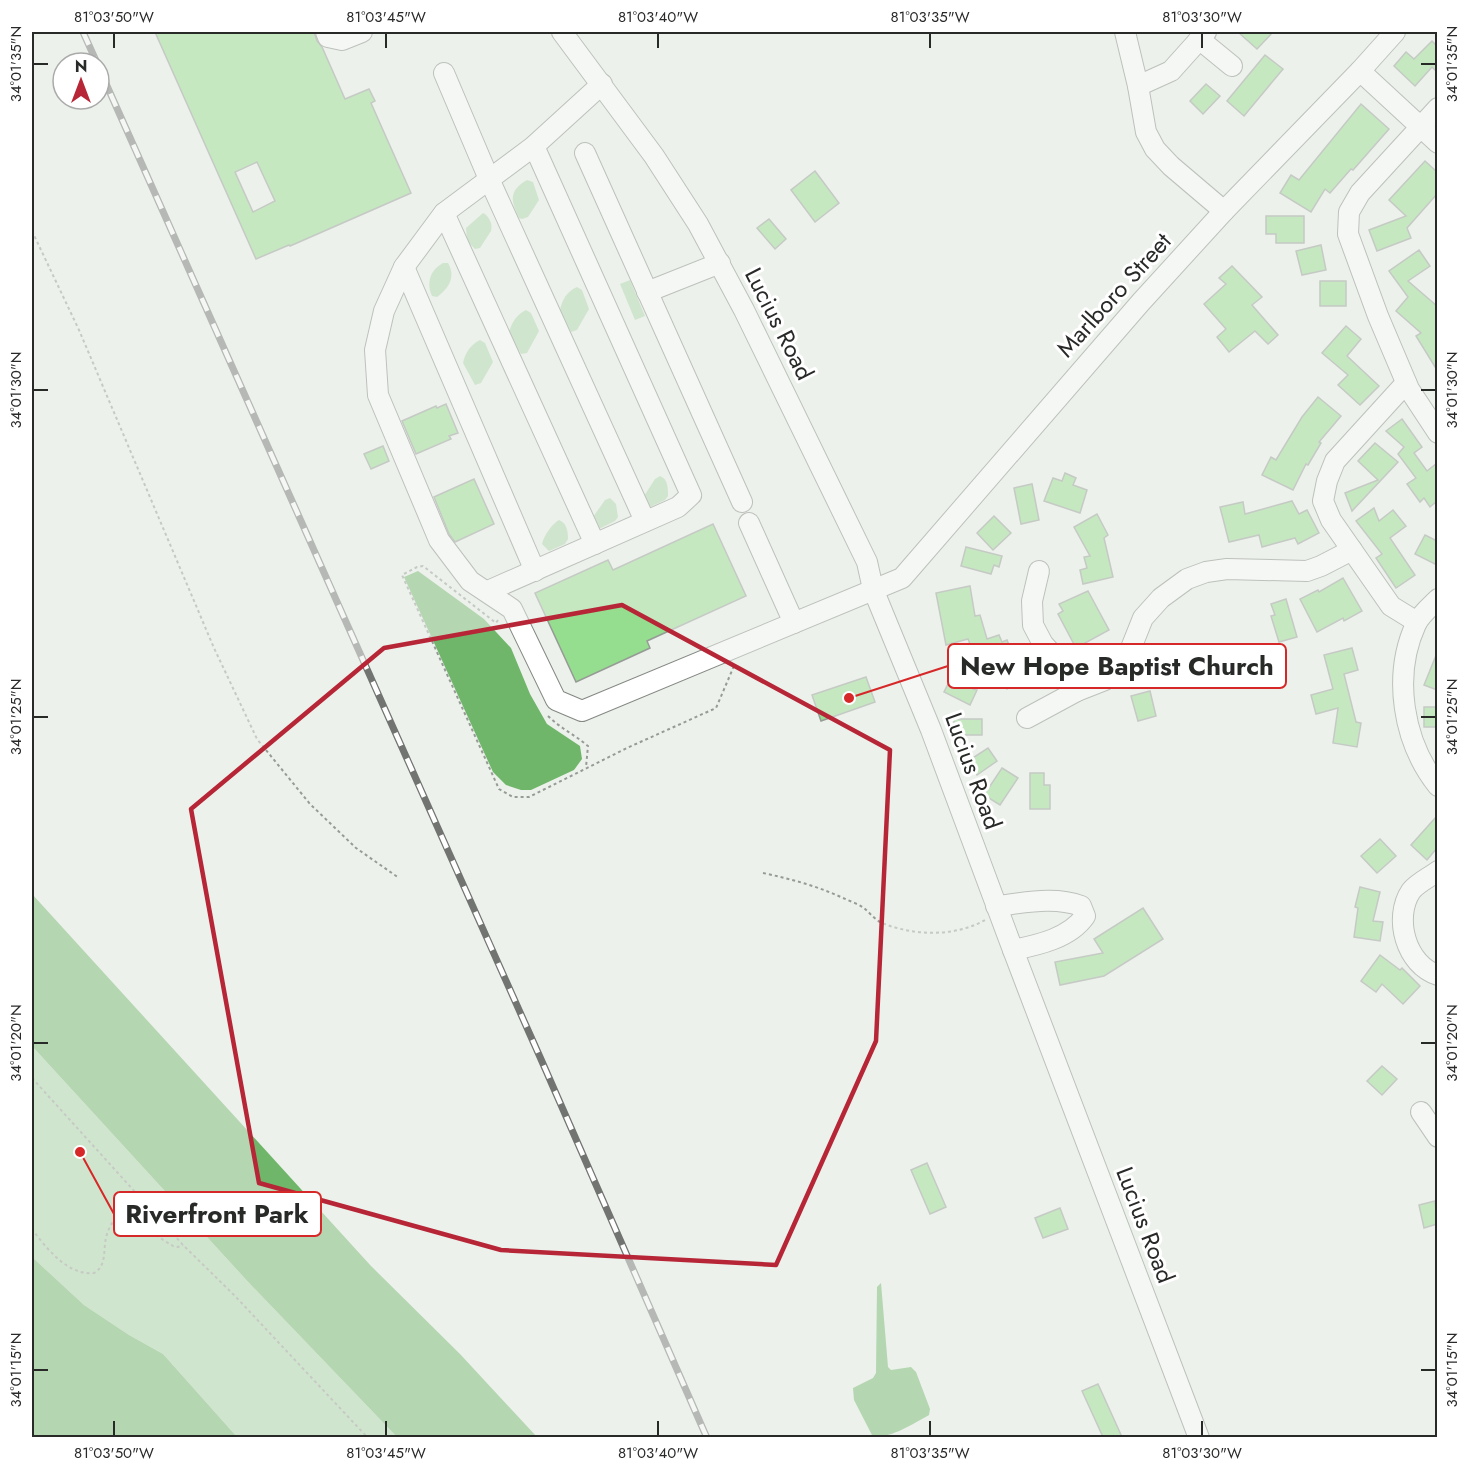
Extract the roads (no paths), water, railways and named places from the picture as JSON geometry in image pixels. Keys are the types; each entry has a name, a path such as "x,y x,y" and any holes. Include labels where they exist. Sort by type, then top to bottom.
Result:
{"street":[{"path":"326,32 328,37 342,40 362,32"},
{"name":"Lucius Road","path":"562,32 654,156 720,262 867,562 873,589 932,730 1013,950 1199,1437"},
{"path":"1125,32 1146,132 1155,149 1224,212"},
{"name":"Marlboro Street","path":"488,591 513,609 556,700 582,711 902,578 1141,302 1395,32"},
{"path":"1138,86 1171,71 1203,35 1232,66"},
{"path":"1360,71 1437,142"},
{"path":"444,73 489,179 645,521"},
{"path":"534,146 692,495 678,507 488,591 470,581 439,540 378,395 375,350 384,311 404,267 444,213 534,146 602,84"},
{"path":"1437,108 1360,193 1349,212 1348,234 1406,383 1437,433"},
{"path":"585,153 742,502"},
{"path":"444,213 594,544"},
{"path":"647,292 720,262"},
{"path":"404,267 535,571"},
{"path":"1406,383 1335,461 1327,481 1323,501 1331,520 1391,606 1417,622"},
{"path":"749,523 794,623"},
{"path":"1027,718 1077,691 1105,680 1117,669 1131,648 1143,618 1161,598 1187,579 1206,572 1227,569 1307,571 1352,550"},
{"path":"1039,572 1032,601 1033,625 1043,644 1063,666 1077,691"},
{"path":"1437,599 1417,622 1408,649 1403,678 1412,744 1425,770 1437,786"},
{"path":"1437,871 1412,889 1404,907 1404,934 1412,955 1429,972 1437,975"},
{"path":"998,909 1046,901 1069,902 1082,906 1085,916 1078,927 1063,935 1013,950"},
{"path":"1421,1112 1437,1137"}],"railway":[{"path":"83,32 92,51"},
{"path":"111,95 540,1057 707,1438"}],"place":[{"name":"New Hope Baptist Church","path":"849,698"},
{"name":"Riverfront Park","path":"80,1152"}]}
